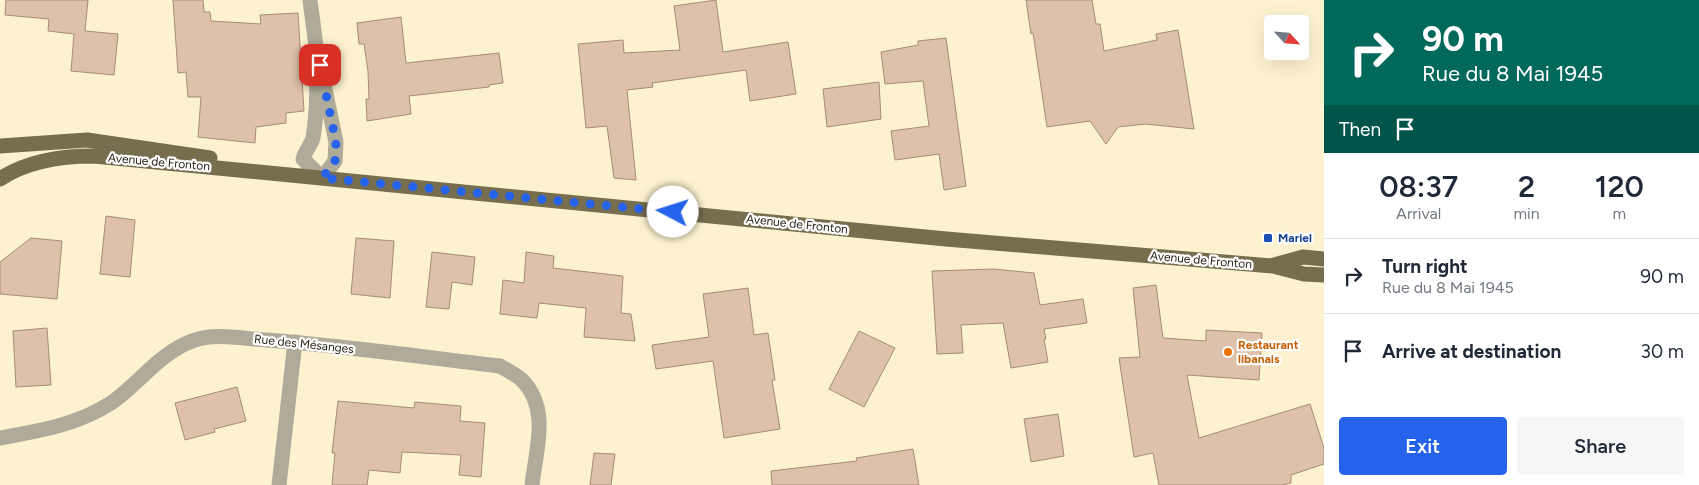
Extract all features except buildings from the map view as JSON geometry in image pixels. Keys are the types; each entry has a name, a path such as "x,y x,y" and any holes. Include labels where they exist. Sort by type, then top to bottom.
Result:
{"main road":[{"name":"Avenue de Fronton","path":"0,146 87,140 166,150 322,178"},
{"name":"Avenue de Fronton","path":"0,179 23,167 66,156 94,156 946,239 1267,265 1304,274 1324,275"},
{"name":"Avenue de Fronton","path":"1267,265 1303,258 1324,259"}],"street":[{"path":"310,0 316,46 336,142 335,162 322,178 303,159 312,140 317,91 316,46"},
{"name":"Rue des Mésanges","path":"0,438 45,430 80,420 112,402 174,349 193,341 213,336 295,342 500,366 522,380 535,398 540,419 532,485"},
{"path":"280,485 295,342"}],"place":[{"name":"Mariel","path":"1268,238"},
{"name":"Restaurant libanais","path":"1228,352"}],"route":[{"path":"320,65 336,142 335,162 322,178 673,212"}]}
